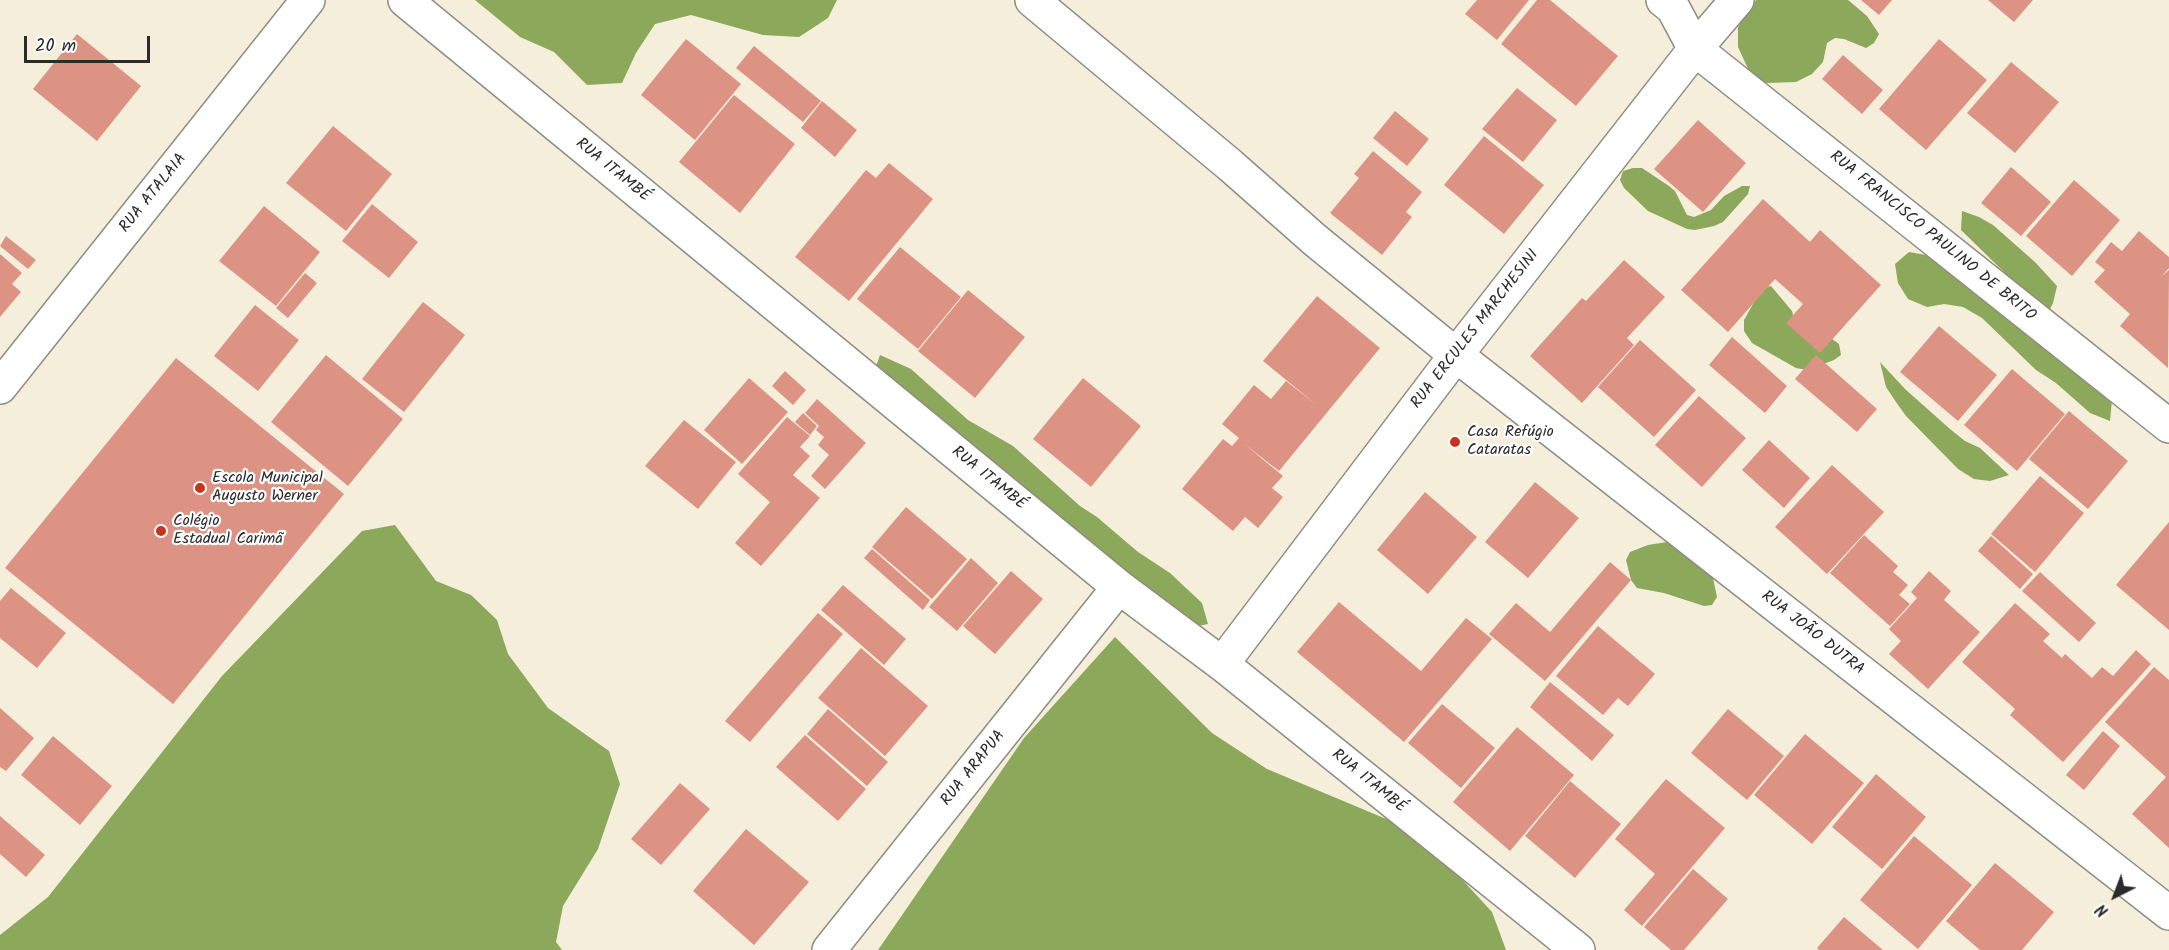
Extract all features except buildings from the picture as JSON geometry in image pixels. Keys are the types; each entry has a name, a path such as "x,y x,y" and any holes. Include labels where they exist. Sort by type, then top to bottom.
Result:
{"street":[{"name":"RUA ATALAIA","path":"0,387 308,0"},
{"name":"RUA ITAMBÉ","path":"405,0 1119,587 1221,664 1578,950"},
{"name":"RUA JOÃO DUTRA","path":"1032,0 1230,165 1315,240 1456,355 2169,913"},
{"path":"1663,0 1673,8 1695,49"},
{"name":"RUA ERCULES MARCHESINI","path":"1221,664 1456,355 1695,49 1737,0"},
{"name":"RUA FRANCISCO PAULINO DE BRITO","path":"1695,49 2169,426"},
{"name":"RUA ARAPUA","path":"829,950 1119,587"}],"green space":[{"path":"475,0 837,0 828,18 799,37 763,35 691,15 655,24 636,53 622,83 587,85 554,52 520,37"},
{"path":"1756,0 1848,0 1867,16 1879,34 1874,43 1866,48 1844,39 1835,38 1827,43 1823,62 1812,74 1796,82 1767,83 1757,80 1750,73 1738,47 1738,27"},
{"path":"1642,168 1669,186 1675,191 1687,215 1694,217 1711,210 1724,196 1742,186 1750,186 1748,194 1723,222 1695,230 1687,229 1648,211 1624,188 1620,180 1623,171"},
{"path":"1962,211 1993,225 2035,262 2057,286 2053,303 2045,319 2112,400 2110,421 2090,413 2056,383 2036,370 1982,318 1963,307 1944,304 1927,307 1908,299 1898,283 1895,264 1909,252 1943,260 2013,286 2004,272 1961,230"},
{"path":"1771,286 1792,311 1794,319 1839,344 1841,355 1807,370 1796,368 1752,343 1744,331 1744,320 1762,288"},
{"path":"880,355 911,369 968,420 1013,446 1080,506 1097,517 1138,552 1170,573 1202,603 1208,624 1189,628 874,372"},
{"path":"1880,362 1905,389 1950,429 1965,441 1980,448 2009,475 1990,481 1974,479 1958,469 1906,416 1886,387"},
{"path":"395,525 436,581 471,595 497,620 508,654 548,708 609,751 620,784 598,849 563,906 556,942 562,950 0,950 0,935 48,897 222,676 362,531"},
{"path":"1667,542 1677,545 1713,578 1717,597 1712,605 1704,606 1664,593 1637,588 1631,580 1626,560 1630,552 1648,545"},
{"path":"1115,637 1212,733 1267,769 1391,821 1445,861 1492,912 1506,950 878,950 1024,738"}],"place":[{"name":"Casa Refúgio Cataratas","path":"1455,442"},
{"name":"Escola Municipal Augusto Werner","path":"200,488"},
{"name":"Colégio Estadual Carimã","path":"161,531"}]}
